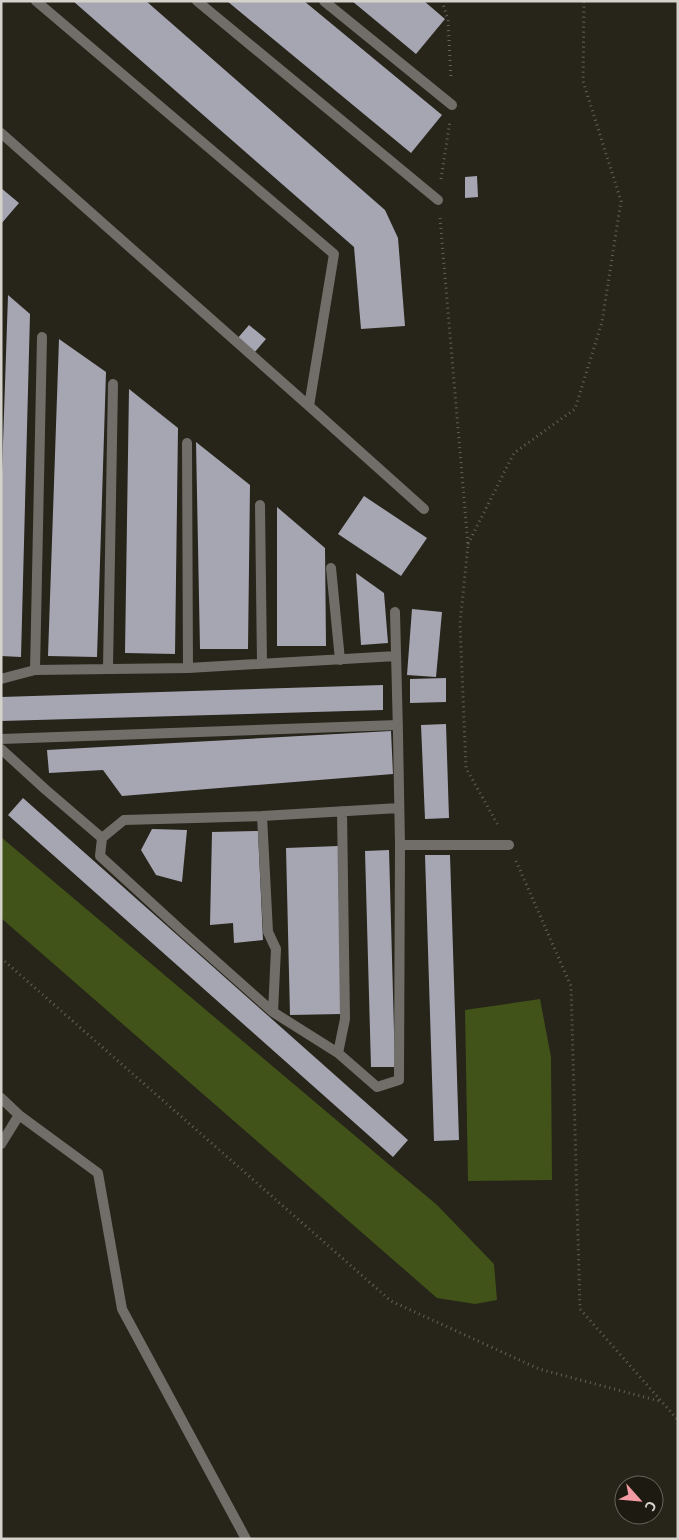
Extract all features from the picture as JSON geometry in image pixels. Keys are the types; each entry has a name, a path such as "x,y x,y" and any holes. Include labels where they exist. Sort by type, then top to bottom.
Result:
{"lane":[{"path":"36,1 334,254 310,406"},
{"path":"197,1 438,200"},
{"path":"324,1 452,105"},
{"path":"1,133 424,509"},
{"path":"35,670 42,337"},
{"path":"108,668 113,384"},
{"path":"187,443 188,668"},
{"path":"260,505 262,663"},
{"path":"331,568 340,660"},
{"path":"396,612 400,845 399,1080 377,1087 338,1053 273,1012 182,932 100,856 102,838 124,820 262,816 399,808"},
{"path":"1,679 35,670 188,668 396,656"},
{"path":"1,739 398,726"},
{"path":"1,749 102,838"},
{"path":"338,1053 345,1019 342,811"},
{"path":"262,816 268,932 276,949 273,1012"},
{"path":"400,845 509,845"},
{"path":"1,1098 20,1115 98,1173 122,1309 246,1539"},
{"path":"1,1144 20,1115"}],"path":[{"path":"442,1 448,20 452,105 438,200 468,545 460,624 466,768 509,845 571,986 580,1309 678,1420"},
{"path":"468,545 514,452 574,409 602,322 621,201 583,81 584,1"},
{"path":"1,958 391,1301 538,1369 660,1401"}],"green space":[{"path":"1,837 437,1205 494,1264 497,1300 475,1304 437,1298 1,918"},
{"path":"540,999 551,1057 552,1180 468,1181 465,1010"}],"building":[{"path":"73,1 146,1 385,210 398,238 405,326 361,329 354,247"},
{"path":"227,1 304,1 442,115 411,153"},
{"path":"352,1 424,1 445,19 416,54"},
{"path":"477,176 478,197 465,198 465,177"},
{"path":"1,188 19,203 1,224"},
{"path":"8,295 30,314 21,657 1,656 1,502"},
{"path":"249,325 266,339 254,353 237,339"},
{"path":"59,339 106,372 97,657 48,656"},
{"path":"129,389 178,428 175,654 125,653"},
{"path":"196,442 250,485 248,649 200,649"},
{"path":"364,496 427,538 401,576 338,534"},
{"path":"277,507 325,548 326,646 277,646"},
{"path":"356,573 384,593 388,643 361,645"},
{"path":"412,609 442,612 436,677 407,675"},
{"path":"446,678 446,702 410,703 410,679"},
{"path":"383,685 383,710 1,721 1,697"},
{"path":"446,724 449,818 425,819 421,725"},
{"path":"391,731 393,774 122,796 103,770 49,773 47,750"},
{"path":"23,798 408,1140 393,1157 8,815"},
{"path":"152,829 187,830 182,882 156,875 141,850"},
{"path":"258,831 263,940 234,943 233,923 210,925 212,832"},
{"path":"338,846 341,1014 290,1015 286,848"},
{"path":"389,850 395,1067 371,1067 365,851"},
{"path":"425,855 450,855 459,1140 434,1141"}]}
